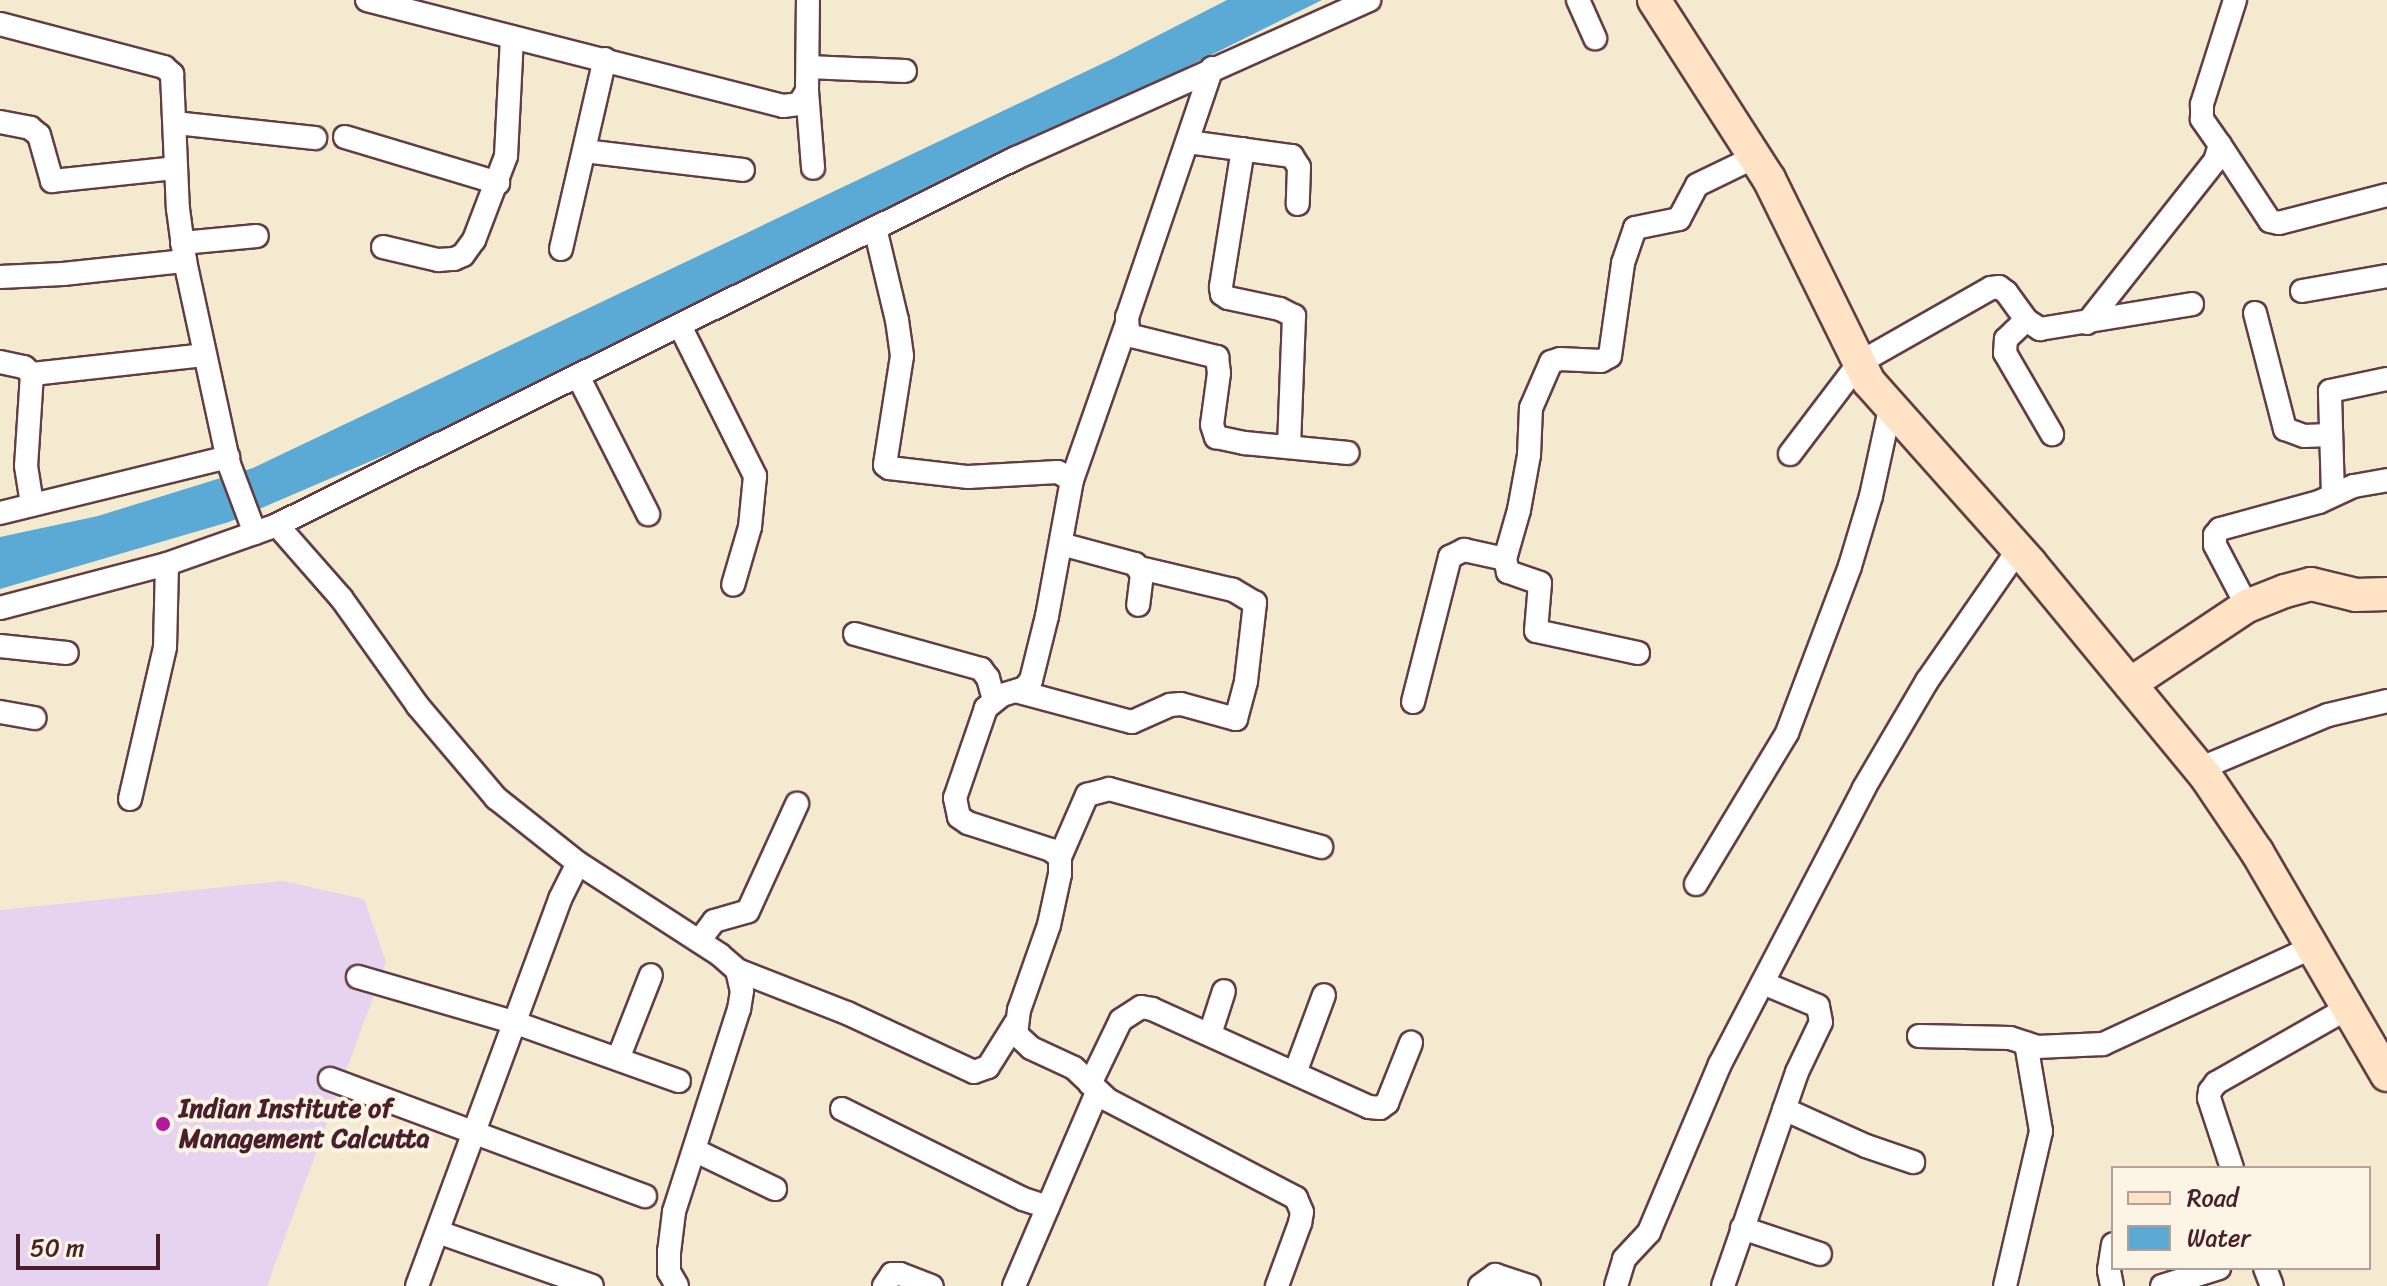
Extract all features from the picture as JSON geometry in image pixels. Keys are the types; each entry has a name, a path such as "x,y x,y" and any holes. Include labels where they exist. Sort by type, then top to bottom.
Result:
{"street":[{"path":"367,0 783,106 799,104 807,91"},
{"path":"808,0 807,91 813,168"},
{"path":"0,608 167,564 252,527 277,525 875,228 1212,68 1369,0"},
{"path":"1578,0 1595,38"},
{"path":"1654,0 1755,157 1869,382 2018,550 2199,769 2257,852 2387,1075"},
{"path":"2235,0 2202,104 2202,119 2270,221 2279,223 2387,195"},
{"path":"0,24 164,67 175,83 175,168 184,252 228,461 252,527"},
{"path":"383,247 438,260 463,255 474,240 498,183 510,121 512,37"},
{"path":"561,249 605,59"},
{"path":"808,67 905,71"},
{"path":"1060,857 1051,850 968,823 955,809 955,798 970,747 986,708 994,700 1016,691 1031,680 1072,480 1212,68"},
{"path":"0,122 30,128 39,135 52,181 175,168"},
{"path":"176,123 315,138"},
{"path":"345,137 498,183"},
{"path":"1188,142 1280,153 1297,161 1298,204"},
{"path":"2087,323 2215,161 2220,145"},
{"path":"1243,149 1222,294 1280,309 1294,316 1289,447"},
{"path":"584,151 743,170"},
{"path":"1638,653 1536,631 1540,583 1508,572 1505,559 1526,471 1531,408 1546,369 1560,359 1601,361 1610,356 1623,263 1635,228 1679,219 1697,185 1755,157"},
{"path":"875,228 897,320 902,356 885,465 968,477 1058,472 1072,480"},
{"path":"0,277 63,274 257,236"},
{"path":"2302,291 2387,276"},
{"path":"1790,454 1859,363 1991,288 1999,287 2006,292 2026,320 2040,329 2192,304"},
{"path":"2255,313 2285,429 2304,436 2330,435"},
{"path":"2026,320 2011,332 2003,346 2052,434"},
{"path":"1127,323 1132,336 1217,357 1219,373 1212,425 1216,437 1348,453"},
{"path":"680,326 755,476 750,527 733,585"},
{"path":"0,362 24,367 32,374 204,355"},
{"path":"32,374 26,466 32,505"},
{"path":"578,376 648,514"},
{"path":"2333,495 2330,391 2387,379"},
{"path":"1696,884 1787,733 1850,566 1871,496 1890,409"},
{"path":"0,513 228,461"},
{"path":"2247,606 2215,545 2215,535 2220,529 2387,480"},
{"path":"277,525 342,599 418,706 496,798 578,863 699,941 737,970 847,1013 974,1072 988,1067 1015,1024 1049,925 1060,874 1060,857 1087,795 1109,789 1321,847"},
{"path":"1016,691 1132,722 1170,705 1181,704 1236,719 1246,681 1255,603 1233,590 1140,568 1123,560 1061,544"},
{"path":"1413,702 1450,557 1464,550 1505,559"},
{"path":"1616,1286 1624,1259 1649,1232 1720,1064 1858,800 1911,708 2018,550"},
{"path":"130,799 165,647 167,564"},
{"path":"1138,605 1140,568"},
{"path":"2130,684 2158,661 2247,606 2311,584 2356,595 2387,594"},
{"path":"855,634 981,669 988,678 994,700"},
{"path":"0,646 67,653"},
{"path":"2199,769 2328,715 2387,701"},
{"path":"0,712 34,718"},
{"path":"699,941 714,921 748,911 797,804"},
{"path":"417,1286 560,899 578,863"},
{"path":"1919,1036 1988,1036 2054,1047 2113,1041 2217,989 2313,947"},
{"path":"670,1281 674,1212 739,1009 742,991 737,970"},
{"path":"618,1059 651,975"},
{"path":"358,977 516,1023 679,1081"},
{"path":"1723,1286 1784,1109 1822,1014 1818,1006 1763,983"},
{"path":"1210,1034 1224,991"},
{"path":"1295,1073 1324,995"},
{"path":"1014,1286 1121,1020 1130,1011 1141,1007 1152,1009 1369,1107 1380,1108 1394,1091 1411,1043"},
{"path":"2231,1166 2209,1098 2210,1091 2216,1083 2348,1008"},
{"path":"1015,1024 1022,1041 1074,1068 1094,1088 1296,1198 1302,1212 1300,1223 1277,1286"},
{"path":"2005,1286 2041,1131 2026,1043"},
{"path":"330,1079 645,1196"},
{"path":"842,1109 1023,1199 1048,1207"},
{"path":"1784,1109 1866,1146 1913,1162"},
{"path":"694,1150 775,1189"},
{"path":"1742,1228 1820,1254"},
{"path":"438,1232 592,1286"},
{"path":"2111,1257 2109,1270 2112,1286"},
{"path":"2162,1286 2213,1270"},
{"path":"884,1286 892,1274 932,1286"},
{"path":"1480,1286 1495,1275 1529,1286"}],"shaded area":[{"name":"Indian Institute of Management Calcutta","path":"283,881 364,899 386,962 267,1286 0,1286 0,910"}],"water":[{"path":"1227,0 1322,0 541,388 229,522 0,589 0,537 98,516 253,468 1114,58"}],"place":[{"name":"Indian Institute of Management Calcutta","path":"163,1124"}]}
